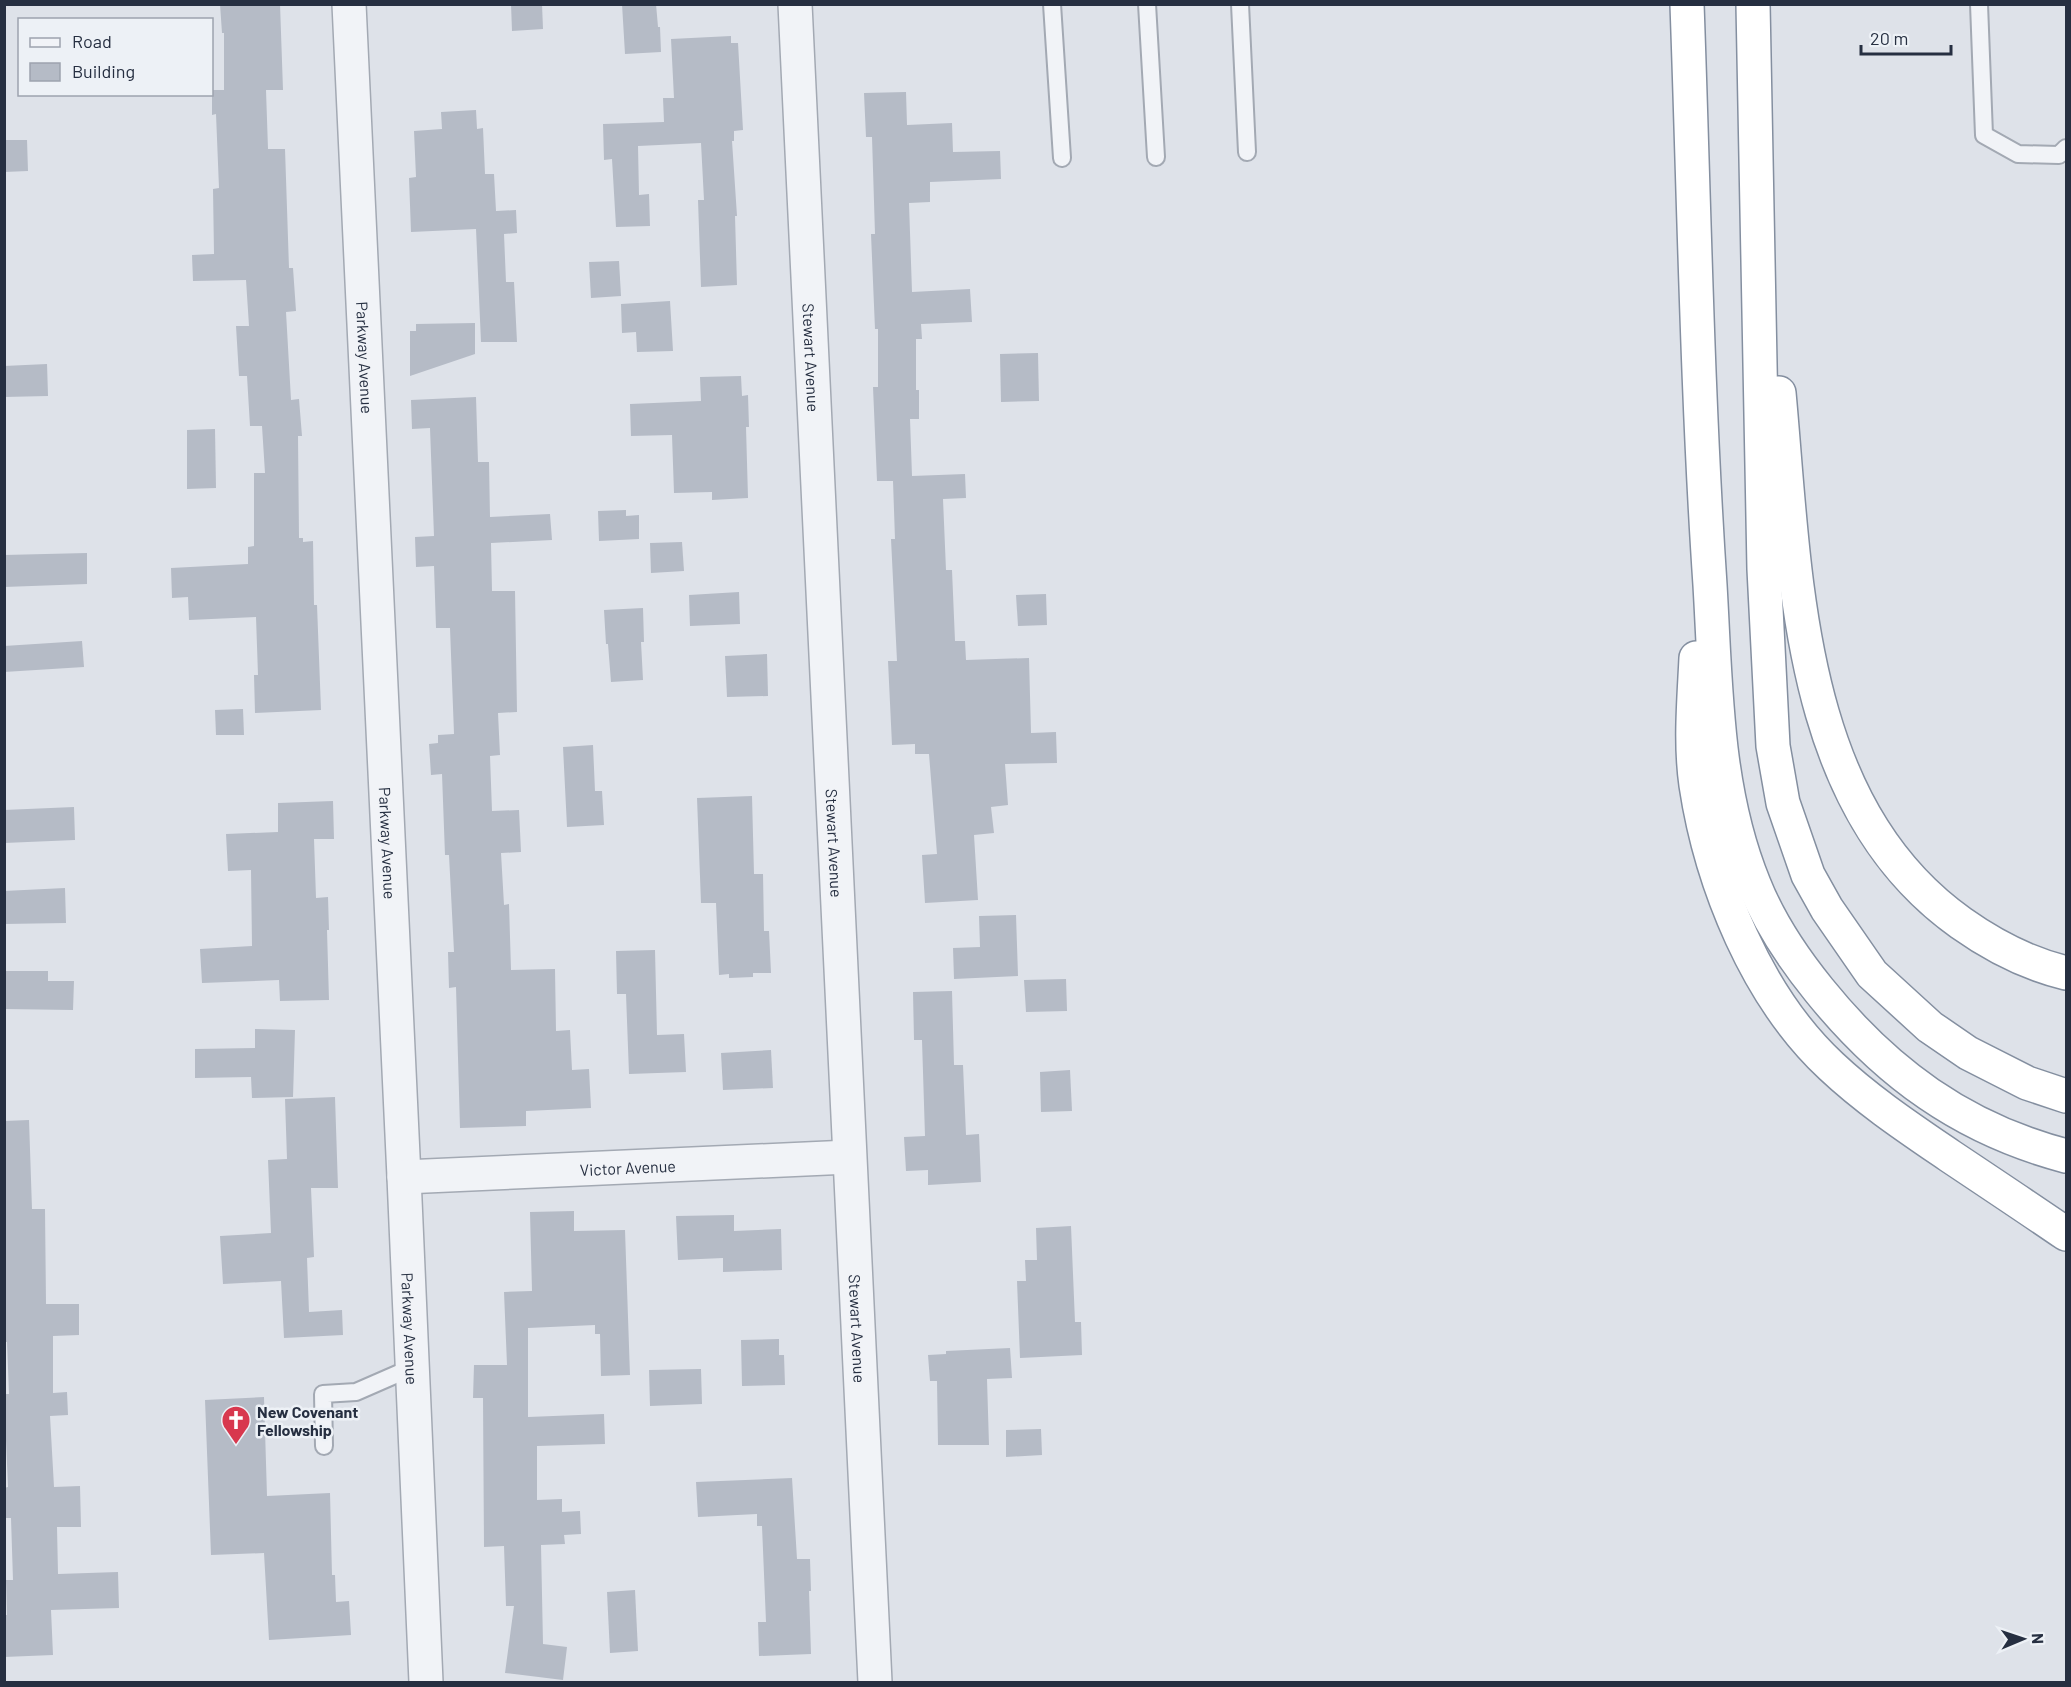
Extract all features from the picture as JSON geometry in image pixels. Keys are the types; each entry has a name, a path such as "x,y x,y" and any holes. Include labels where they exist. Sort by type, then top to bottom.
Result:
{"highway":[{"path":"1688,4 1706,519 1719,728 1726,785 1737,834 1754,884 1776,928 1804,972 1847,1025 1884,1060 1954,1111 1991,1130 2067,1156"},
{"path":"1753,4 1760,441 1773,746 1783,803 1808,875 1827,909 1872,974 1930,1027 1968,1053 2027,1083 2067,1096"},
{"path":"1754,92 1798,601 1824,720 1838,760 1862,812 1882,845 1907,877 1940,909 1979,936 2013,954 2067,973"},
{"path":"1706,519 1693,734 1696,784 1715,870 1732,915 1754,960 1800,1034 1830,1066 1867,1097 1919,1135 2067,1234"}],"street":[{"name":"Parkway Avenue","path":"349,4 426,1683"},
{"name":"Stewart Avenue","path":"795,4 875,1683"},
{"name":"Victor Avenue","path":"404,1177 849,1157"}],"lane":[{"path":"1052,4 1062,158"},
{"path":"1148,4 1156,157"},
{"path":"1240,4 1247,152"},
{"path":"1979,4 1984,135 2018,154 2059,154 2067,148"},
{"path":"324,1446 323,1394 356,1392 411,1368"}],"building":[{"path":"220,4 280,4 283,90 266,90 268,149 285,149 289,268 293,268 296,311 286,312 291,400 299,399 302,436 298,436 299,538 303,538 303,542 313,541 314,605 317,605 321,710 255,713 254,675 258,675 256,617 189,620 188,597 172,598 171,568 248,564 248,547 254,546 254,473 265,473 262,426 250,426 247,376 239,376 236,326 249,326 246,280 193,281 192,255 214,254 213,189 219,188 216,114 212,115 212,96 213,90 224,90 224,33 222,33"},
{"path":"511,4 542,4 543,29 512,31"},
{"path":"622,4 656,4 661,52 625,54"},
{"path":"731,36 731,43 738,43 743,130 734,131 734,141 732,141 737,216 735,216 737,285 701,287 698,200 704,200 701,143 638,146 639,195 649,194 650,226 616,227 612,159 604,160 603,124 664,122 663,98 674,98 671,39"},
{"path":"906,92 907,125 952,123 953,152 1000,151 1001,179 930,182 930,202 909,203 912,292 970,289 972,322 921,324 922,339 916,339 916,390 919,390 919,419 910,419 912,476 965,474 966,498 943,499 946,570 952,570 955,641 965,641 966,660 1029,658 1031,733 1056,732 1057,763 1005,764 1008,805 991,807 994,833 974,835 978,900 925,903 922,855 937,854 929,754 915,754 915,744 892,745 888,661 897,661 891,539 895,539 893,481 877,481 873,387 878,387 878,329 875,329 871,234 875,234 872,137 866,137 864,93"},
{"path":"476,110 477,129 483,128 485,174 494,174 496,211 516,210 517,233 504,234 506,282 514,282 517,342 481,342 476,229 411,232 409,178 416,177 414,131 442,129 441,112"},
{"path":"4,140 27,140 28,171 4,172"},
{"path":"619,261 621,296 591,298 589,262"},
{"path":"670,301 673,351 637,352 636,332 622,333 621,304"},
{"path":"475,323 475,354 410,376 410,331 416,331 416,324"},
{"path":"1038,353 1039,401 1001,402 1000,354"},
{"path":"47,364 48,396 4,397 4,366"},
{"path":"741,376 742,396 748,395 749,427 746,427 748,498 712,500 712,492 674,493 672,435 631,436 630,404 701,401 700,377"},
{"path":"476,397 478,462 489,462 490,517 550,514 552,540 491,543 492,591 515,591 517,712 498,713 500,755 490,756 492,811 519,810 521,852 501,853 504,905 509,904 511,970 555,969 556,1031 570,1030 572,1070 589,1069 591,1108 526,1111 526,1126 460,1128 456,987 449,988 448,952 454,952 449,855 445,855 442,774 431,775 429,744 438,743 438,735 454,734 450,628 436,628 434,566 416,567 415,537 434,536 430,428 412,429 411,400"},
{"path":"215,429 216,488 187,489 187,430"},
{"path":"626,510 626,516 639,515 639,539 599,541 598,511"},
{"path":"682,542 684,571 651,573 650,543"},
{"path":"87,553 87,584 4,587 4,555"},
{"path":"739,592 740,624 690,626 689,595"},
{"path":"1046,594 1047,625 1018,626 1016,595"},
{"path":"643,608 644,642 641,642 643,680 611,682 604,610"},
{"path":"82,641 84,667 4,672 4,646"},
{"path":"767,654 768,696 727,697 725,656"},
{"path":"243,709 244,735 216,735 215,710"},
{"path":"593,745 595,791 602,791 604,825 567,827 563,747"},
{"path":"752,796 754,874 763,874 764,931 769,931 771,973 753,973 753,977 729,978 729,974 719,975 716,903 701,903 697,798"},
{"path":"333,801 334,839 314,839 316,898 328,897 329,1000 280,1001 279,980 202,983 200,949 252,946 251,870 228,871 226,834 278,832 278,803"},
{"path":"74,807 75,840 4,843 4,810"},
{"path":"65,888 66,923 4,924 4,891"},
{"path":"1016,915 1018,976 954,979 953,948 980,947 979,916"},
{"path":"655,950 657,1035 684,1034 686,1072 629,1074 626,994 617,994 616,951"},
{"path":"4,971 48,971 48,981 74,981 73,1010 4,1009"},
{"path":"1066,979 1067,1011 1026,1012 1024,980"},
{"path":"952,991 954,1065 963,1065 966,1135 979,1134 981,1182 928,1185 928,1170 906,1171 904,1137 925,1136 922,1040 914,1040 913,992"},
{"path":"255,1029 295,1030 293,1097 252,1098 251,1077 195,1078 195,1049 255,1048"},
{"path":"771,1050 773,1088 723,1090 721,1053"},
{"path":"1070,1070 1072,1111 1041,1112 1040,1072"},
{"path":"335,1097 338,1188 311,1188 314,1257 307,1258 309,1312 342,1310 343,1335 284,1338 281,1281 223,1284 220,1236 271,1233 268,1160 287,1159 285,1099"},
{"path":"29,1120 32,1209 45,1209 46,1304 79,1304 79,1335 53,1336 53,1393 67,1392 68,1415 50,1416 54,1487 80,1486 81,1527 57,1527 58,1574 118,1572 119,1608 51,1610 53,1655 4,1657 4,1615 7,1615 6,1580 13,1580 11,1518 4,1518 4,1488 8,1487 4,1394 9,1394 7,1342 4,1342 4,1121"},
{"path":"574,1211 574,1231 625,1230 630,1375 601,1376 600,1334 595,1334 595,1325 528,1328 528,1417 604,1414 605,1444 537,1446 537,1500 562,1499 562,1512 580,1511 581,1534 564,1535 565,1544 541,1545 543,1644 567,1647 563,1680 505,1673 514,1606 506,1606 504,1546 484,1547 483,1398 473,1398 474,1365 507,1365 504,1292 532,1291 530,1212"},
{"path":"734,1215 734,1231 781,1229 782,1270 723,1272 723,1258 678,1260 676,1216"},
{"path":"1071,1226 1075,1322 1081,1322 1082,1355 1020,1358 1017,1281 1026,1281 1025,1260 1037,1260 1036,1228"},
{"path":"779,1339 779,1355 784,1355 785,1385 742,1386 741,1340"},
{"path":"1010,1348 1012,1378 987,1379 989,1445 938,1445 937,1381 930,1381 928,1355 946,1354 946,1351"},
{"path":"701,1369 702,1404 650,1406 649,1370"},
{"name":"New Covenant Fellowship","path":"264,1397 267,1496 330,1493 332,1575 335,1575 336,1602 349,1601 351,1635 269,1640 264,1553 211,1555 205,1400"},
{"path":"1041,1429 1042,1455 1006,1457 1006,1430"},
{"path":"792,1478 797,1559 810,1559 811,1654 759,1656 758,1622 766,1622 762,1526 757,1526 757,1514 698,1517 696,1482"},
{"path":"635,1590 638,1651 610,1653 607,1592"}],"place":[{"name":"New Covenant Fellowship","path":"236,1446"}]}
